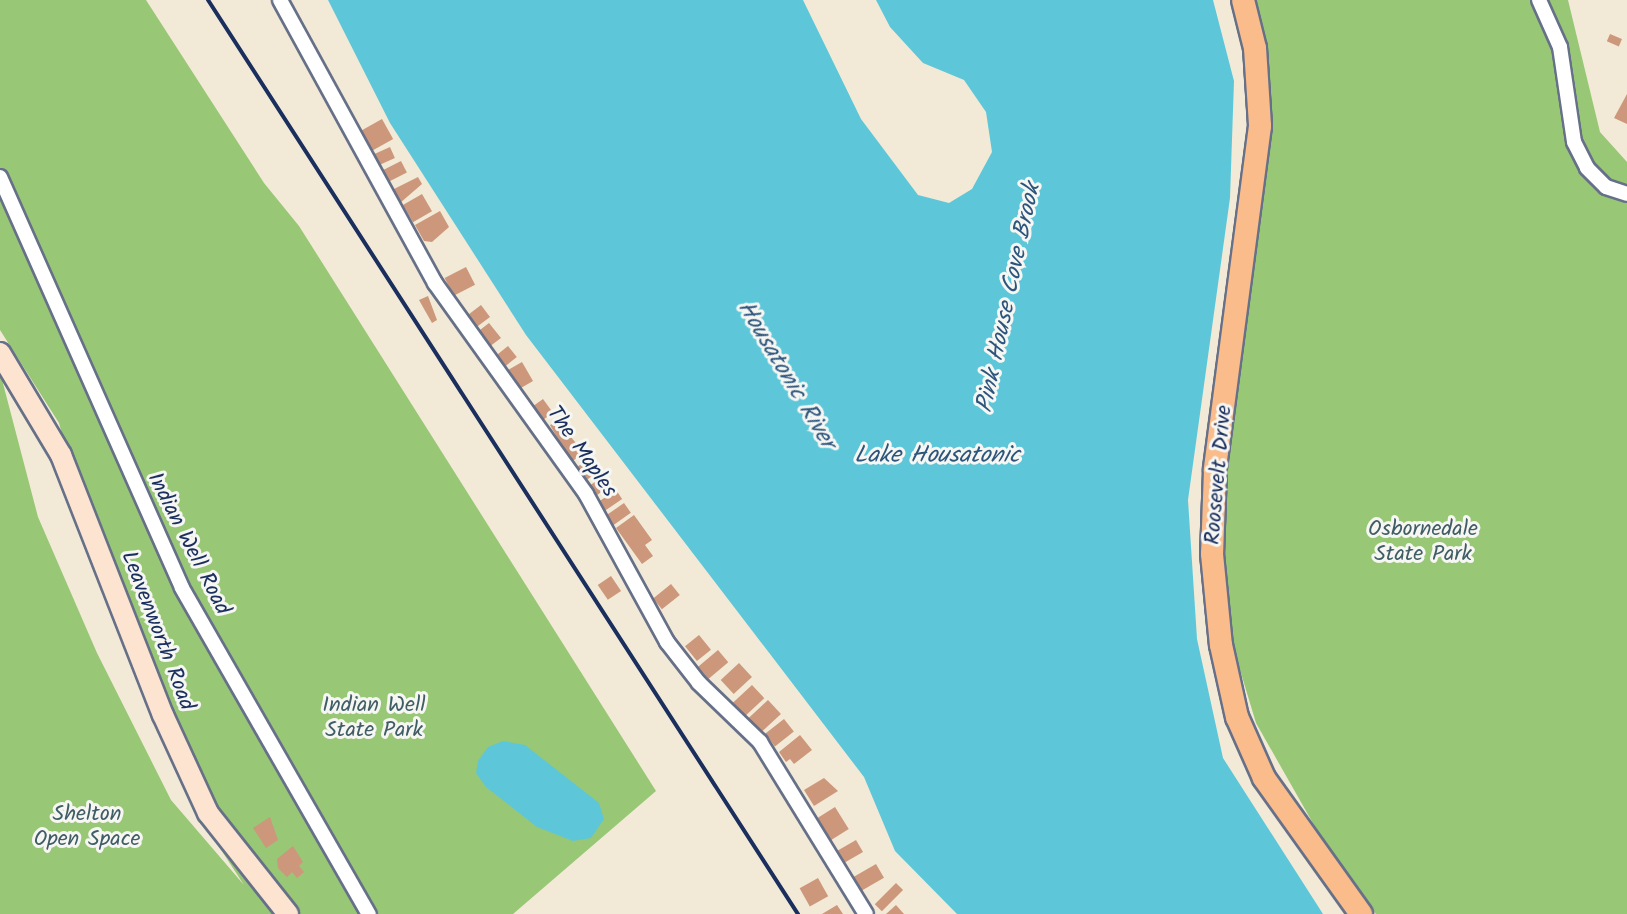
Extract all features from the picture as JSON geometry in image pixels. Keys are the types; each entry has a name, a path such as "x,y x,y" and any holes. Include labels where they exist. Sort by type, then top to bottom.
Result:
{"main road":[{"name":"Roosevelt Drive","path":"1243,0 1255,48 1260,126 1215,470 1212,554 1221,645 1237,717 1264,778 1361,914"},
{"name":"Leavenworth Road","path":"0,353 61,455 163,715 208,813 288,914"}],"street":[{"name":"The Maples","path":"280,0 435,283 586,494 667,642 699,683 760,742 866,914"},
{"path":"1539,0 1560,47 1574,142 1596,178 1627,194"},
{"name":"Indian Well Road","path":"0,177 110,435 182,588 369,914"}],"green space":[{"name":"Indian Well State Park","path":"0,0 146,0 264,183 299,226 656,791 513,914 0,914 0,372 38,517 97,653 171,800 244,885 214,839 97,561 59,423 0,330"},
{"name":"Osbornedale State Park","path":"1253,0 1568,0 1600,132 1627,162 1627,914 1376,914 1343,876 1256,723 1225,620 1217,539 1252,205"}],"water":[{"name":"Lake Housatonic","path":"328,0 803,0 861,119 918,195 949,203 972,189 992,152 986,112 964,80 923,63 890,27 876,0 1213,0 1234,81 1230,198 1188,500 1197,639 1223,758 1323,914 957,914 895,851 864,777 526,335 390,123"},
{"path":"503,741 525,745 599,803 604,819 591,838 573,841 537,827 486,787 476,773 478,761 488,747"}],"building":[{"path":"1610,34 1622,39 1619,46 1607,41"},
{"path":"1627,94 1627,124 1614,118"},
{"path":"382,119 393,139 372,151 361,131"},
{"path":"390,147 395,158 379,165 374,154"},
{"path":"401,161 407,173 388,182 382,171"},
{"path":"418,177 422,184 400,203 392,190"},
{"path":"422,194 432,211 413,222 403,205"},
{"path":"440,211 449,227 432,242 424,241 415,225"},
{"path":"466,267 475,285 454,296 445,278"},
{"path":"428,296 437,320 432,323 419,300"},
{"path":"481,305 490,317 477,327 468,315"},
{"path":"489,323 501,338 489,347 480,330"},
{"path":"508,346 517,357 506,366 497,355"},
{"path":"522,362 533,381 518,390 507,370"},
{"path":"543,399 553,413 543,420 533,406"},
{"path":"558,421 584,453 571,462 550,425"},
{"path":"589,458 599,471 586,480 576,468"},
{"path":"602,477 609,487 595,497 588,487"},
{"path":"616,490 622,499 605,511 599,502"},
{"path":"624,503 631,513 613,525 606,516"},
{"path":"634,515 652,540 645,545 653,556 642,564 616,528"},
{"path":"611,576 621,591 608,600 598,585"},
{"path":"671,584 680,595 662,609 653,598"},
{"path":"699,635 711,650 697,661 685,646"},
{"path":"718,650 728,662 708,679 698,667"},
{"path":"739,663 752,677 734,694 721,680"},
{"path":"752,685 764,698 744,717 732,704"},
{"path":"768,700 781,714 760,733 748,719"},
{"path":"784,719 794,732 775,746 765,734"},
{"path":"800,735 812,750 794,764 790,759 786,762 779,752"},
{"path":"824,778 838,791 814,806 804,790"},
{"path":"835,807 849,829 828,842 815,820"},
{"path":"270,817 278,840 266,848 253,828"},
{"path":"856,840 863,852 844,863 837,851"},
{"path":"293,846 303,862 299,866 304,872 297,878 292,872 287,877 278,868 277,859"},
{"path":"876,864 884,878 859,892 851,878"},
{"path":"818,878 828,896 810,907 800,888"},
{"path":"896,883 903,890 882,911 875,904"},
{"path":"837,905 843,914 822,914"},
{"path":"896,905 904,914 886,914"}],"railway":[{"path":"208,0 798,914"}],"water label":[{"name":"Pink House Cove Brook","path":"1009,298"},
{"name":"Housatonic River","path":"786,375"}],"park label":[{"name":"Shelton Open Space","path":"87,826"}]}
